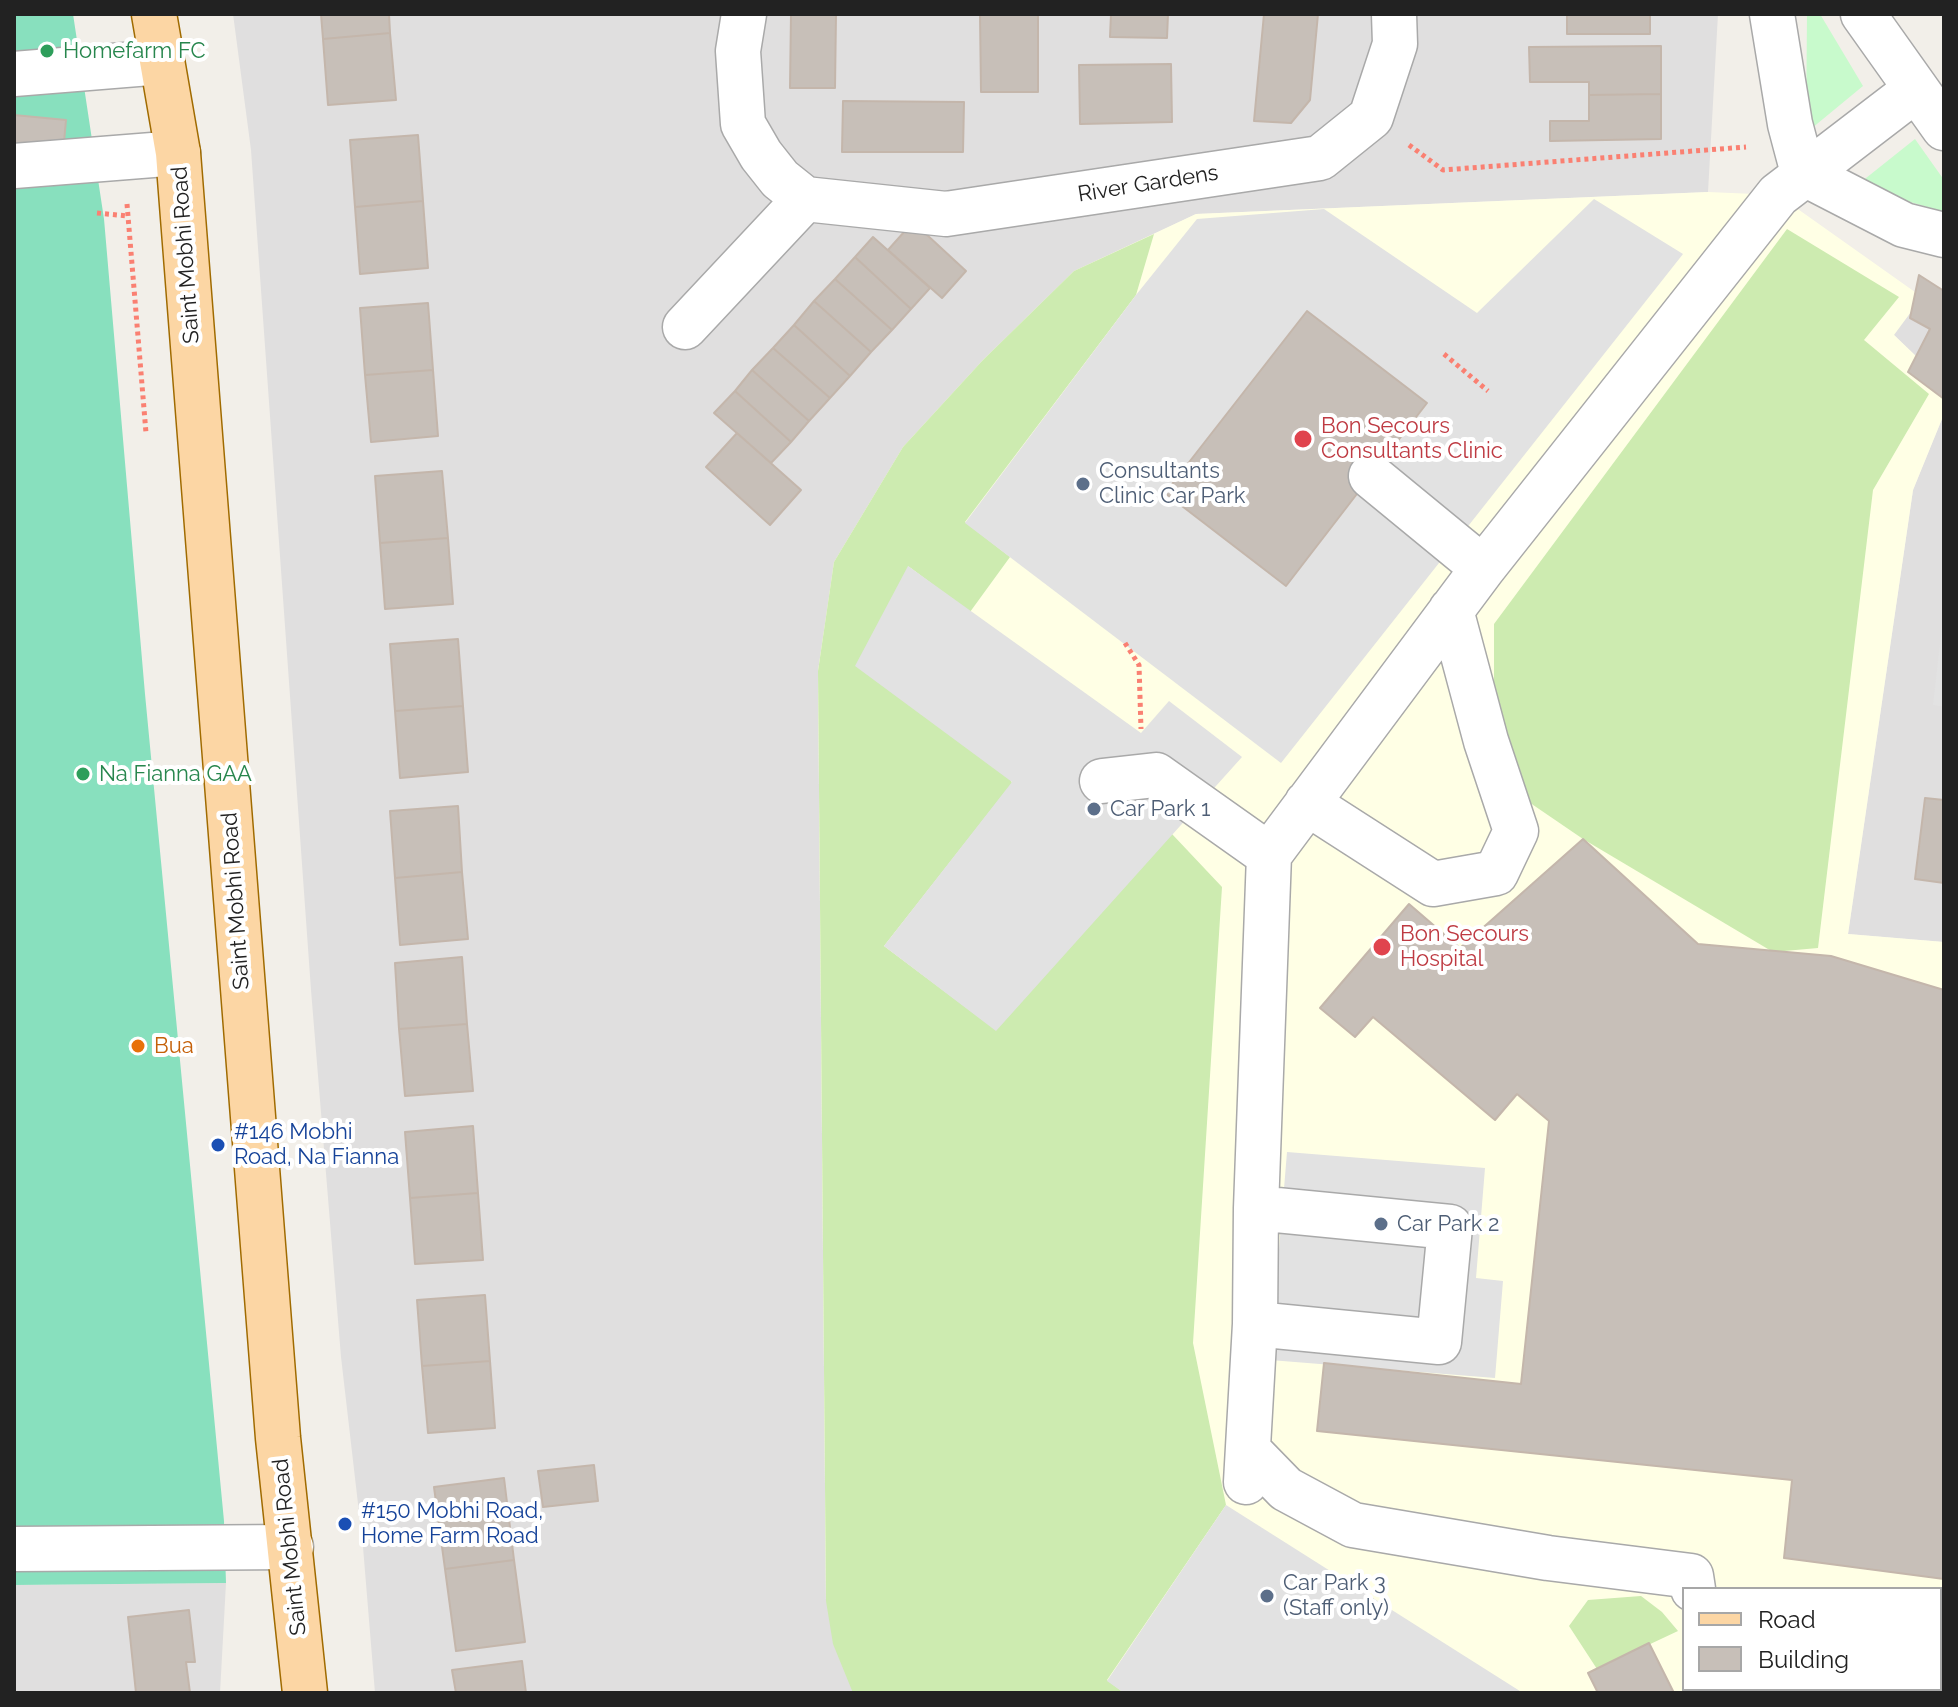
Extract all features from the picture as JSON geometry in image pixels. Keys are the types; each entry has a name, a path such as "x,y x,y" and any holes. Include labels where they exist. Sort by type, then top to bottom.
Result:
{"main road":[{"name":"Saint Mobhi Road","path":"154,14 178,153 278,1438 305,1693"}],"street":[{"path":"685,327 805,199 780,179 743,124 738,51 744,14"},
{"path":"1371,117 1395,44 1394,14"},
{"path":"1772,14 1790,124 1803,173 1904,225 1944,235"},
{"path":"1863,14 1944,128"},
{"path":"14,74 162,62"},
{"path":"1704,1585 1353,1525 1247,1466 1255,1324 1256,1208 1269,855 1483,568 1778,195 1915,90"},
{"name":"River Gardens","path":"805,199 946,214 1320,158 1371,117"},
{"path":"14,166 178,153"},
{"path":"1371,476 1483,568"},
{"path":"1307,803 1433,884 1496,873 1516,831 1486,741 1451,610"},
{"path":"1102,781 1156,775 1269,855"},
{"path":"1255,1324 1439,1342 1450,1227 1256,1208"},
{"path":"14,1549 291,1547"}],"path":[{"path":"1371,117 1443,170 1764,146 1803,173"},
{"path":"1444,354 1488,391"},
{"path":"1125,643 1139,665 1141,738 1156,775"}],"shaded area":[{"path":"233,14 1718,14 1708,192 1196,214 1154,234 835,562 818,671 826,1601 964,1693 375,1693 363,1547 341,1357 311,990 251,150"},
{"name":"Bon Secours Hospital","path":"1708,192 1778,195 1922,297 1894,335 1944,383 1944,414 1913,490 1848,934 1944,942 1944,1615 1942,1587 1682,1587 1682,1691 1783,1693 965,1693 826,1601 818,671 834,562 903,447 983,360 1074,271 1196,214"},
{"name":"Consultants Clinic Car Park","path":"1594,199 1683,254 1281,763 965,523 1197,219 1324,209 1477,313","holes":["1307,311 1427,404 1285,585 1165,493"]},
{"path":"1922,297 1944,383 1893,334"},
{"path":"1944,414 1944,942 1848,934 1913,490"},
{"name":"Car Park 1","path":"908,566 1141,733 1169,701 1242,757 996,1031 884,946 1012,782 855,666"},
{"path":"1944,608 1944,707 1933,705"},
{"name":"Car Park 2","path":"1287,1152 1485,1168 1476,1278 1503,1281 1495,1378 1270,1360"},
{"name":"Car Park 3 (Staff only)","path":"1226,1505 1523,1693 1124,1693 1107,1681"},
{"path":"226,1583 220,1693 14,1693 14,1585"},
{"path":"1944,1615 1944,1693 1783,1693 1942,1691"}],"green space":[{"name":"Na Fianna GAA","path":"14,14 73,14 104,219 145,694 224,1521 226,1583 14,1585"},
{"path":"1807,14 1820,14 1863,86 1806,133"},
{"path":"1915,139 1944,180 1944,212 1856,186"},
{"path":"1787,229 1899,297 1864,340 1929,394 1873,490 1818,948 1773,952 1583,839 1520,796 1494,710 1494,624"},
{"path":"1154,234 1136,295 965,522 1010,557 970,612 908,566 1012,783 884,946 996,1030 1172,834 1222,887 1193,1343 1226,1505 1107,1680 1124,1693 853,1693 833,1644 826,1601 818,671 834,562 903,447 983,360 1074,271"},
{"path":"1641,1596 1662,1612 1678,1631 1597,1669 1569,1626 1588,1600"}],"building":[{"path":"321,14 389,14 390,33 323,39"},
{"path":"791,14 836,14 835,88 790,88"},
{"path":"980,14 1038,14 1038,92 981,92"},
{"path":"1111,14 1168,14 1167,38 1110,37"},
{"path":"1264,14 1318,14 1310,100 1291,123 1254,121"},
{"path":"1567,14 1650,14 1650,34 1567,34"},
{"path":"390,33 396,100 328,105 323,39"},
{"path":"1661,46 1661,94 1589,95 1589,82 1530,82 1529,47"},
{"path":"1171,64 1172,122 1080,124 1079,65"},
{"path":"1661,94 1661,139 1550,141 1550,121 1589,121 1589,95"},
{"path":"843,101 964,102 963,152 842,152"},
{"path":"14,115 66,120 63,153 14,148"},
{"path":"418,135 423,201 355,207 350,140"},
{"path":"423,201 428,268 360,274 355,207"},
{"path":"913,222 966,271 942,298 888,250"},
{"path":"873,237 930,288 911,309 855,257"},
{"path":"855,257 911,309 892,330 835,279"},
{"path":"1919,275 1944,291 1944,399 1908,372 1930,329 1910,318"},
{"path":"835,279 892,330 871,352 814,301"},
{"path":"814,301 871,352 850,376 794,325"},
{"path":"428,303 433,370 365,375 360,308"},
{"name":"Bon Secours Consultants Clinic","path":"1307,311 1427,403 1286,586 1165,493"},
{"path":"794,325 850,376 830,398 773,348"},
{"path":"773,348 830,398 809,421 752,370"},
{"path":"433,370 438,436 371,442 365,375"},
{"path":"752,370 809,421 791,442 735,391"},
{"path":"735,391 791,442 771,463 714,413"},
{"path":"737,433 801,490 770,525 706,467"},
{"path":"442,471 448,538 380,543 375,476"},
{"path":"448,538 453,604 385,609 380,543"},
{"path":"458,639 463,706 395,711 390,644"},
{"path":"463,706 468,772 400,778 395,711"},
{"path":"1925,798 1944,800 1944,883 1915,879"},
{"path":"458,806 462,872 395,878 390,811"},
{"path":"1583,839 1698,944 1831,956 1944,990 1944,1579 1784,1558 1792,1480 1317,1431 1324,1363 1521,1384 1549,1121 1517,1094 1495,1120 1373,1017 1355,1037 1320,1008 1409,904 1460,948"},
{"path":"462,872 468,939 400,945 395,878"},
{"path":"462,957 467,1024 399,1029 395,963"},
{"path":"467,1024 473,1091 405,1096 399,1029"},
{"path":"473,1126 478,1193 410,1198 405,1132"},
{"path":"478,1193 483,1260 415,1264 410,1198"},
{"path":"485,1295 490,1361 422,1366 417,1300"},
{"path":"490,1361 495,1428 428,1433 422,1366"},
{"path":"594,1465 598,1501 543,1507 538,1471"},
{"path":"504,1478 514,1560 445,1569 434,1487"},
{"path":"514,1560 525,1642 456,1651 445,1569"},
{"path":"189,1610 195,1662 186,1662 190,1693 136,1693 128,1617"},
{"path":"1649,1643 1674,1693 1598,1693 1588,1673"},
{"path":"522,1661 526,1693 456,1693 452,1670"}],"place":[{"name":"Homefarm FC","path":"47,51"},
{"name":"Bon Secours Consultants Clinic","path":"1303,439"},
{"name":"Consultants Clinic Car Park","path":"1083,484"},
{"name":"Na Fianna GAA","path":"83,774"},
{"name":"Car Park 1","path":"1094,809"},
{"name":"Bon Secours Hospital","path":"1382,947"},
{"name":"Bua","path":"138,1046"},
{"name":"#146 Mobhi Road, Na Fianna","path":"218,1145"},
{"name":"Car Park 2","path":"1381,1224"},
{"name":"#150 Mobhi Road, Home Farm Road","path":"345,1524"},
{"name":"Car Park 3 (Staff only)","path":"1267,1596"}]}
